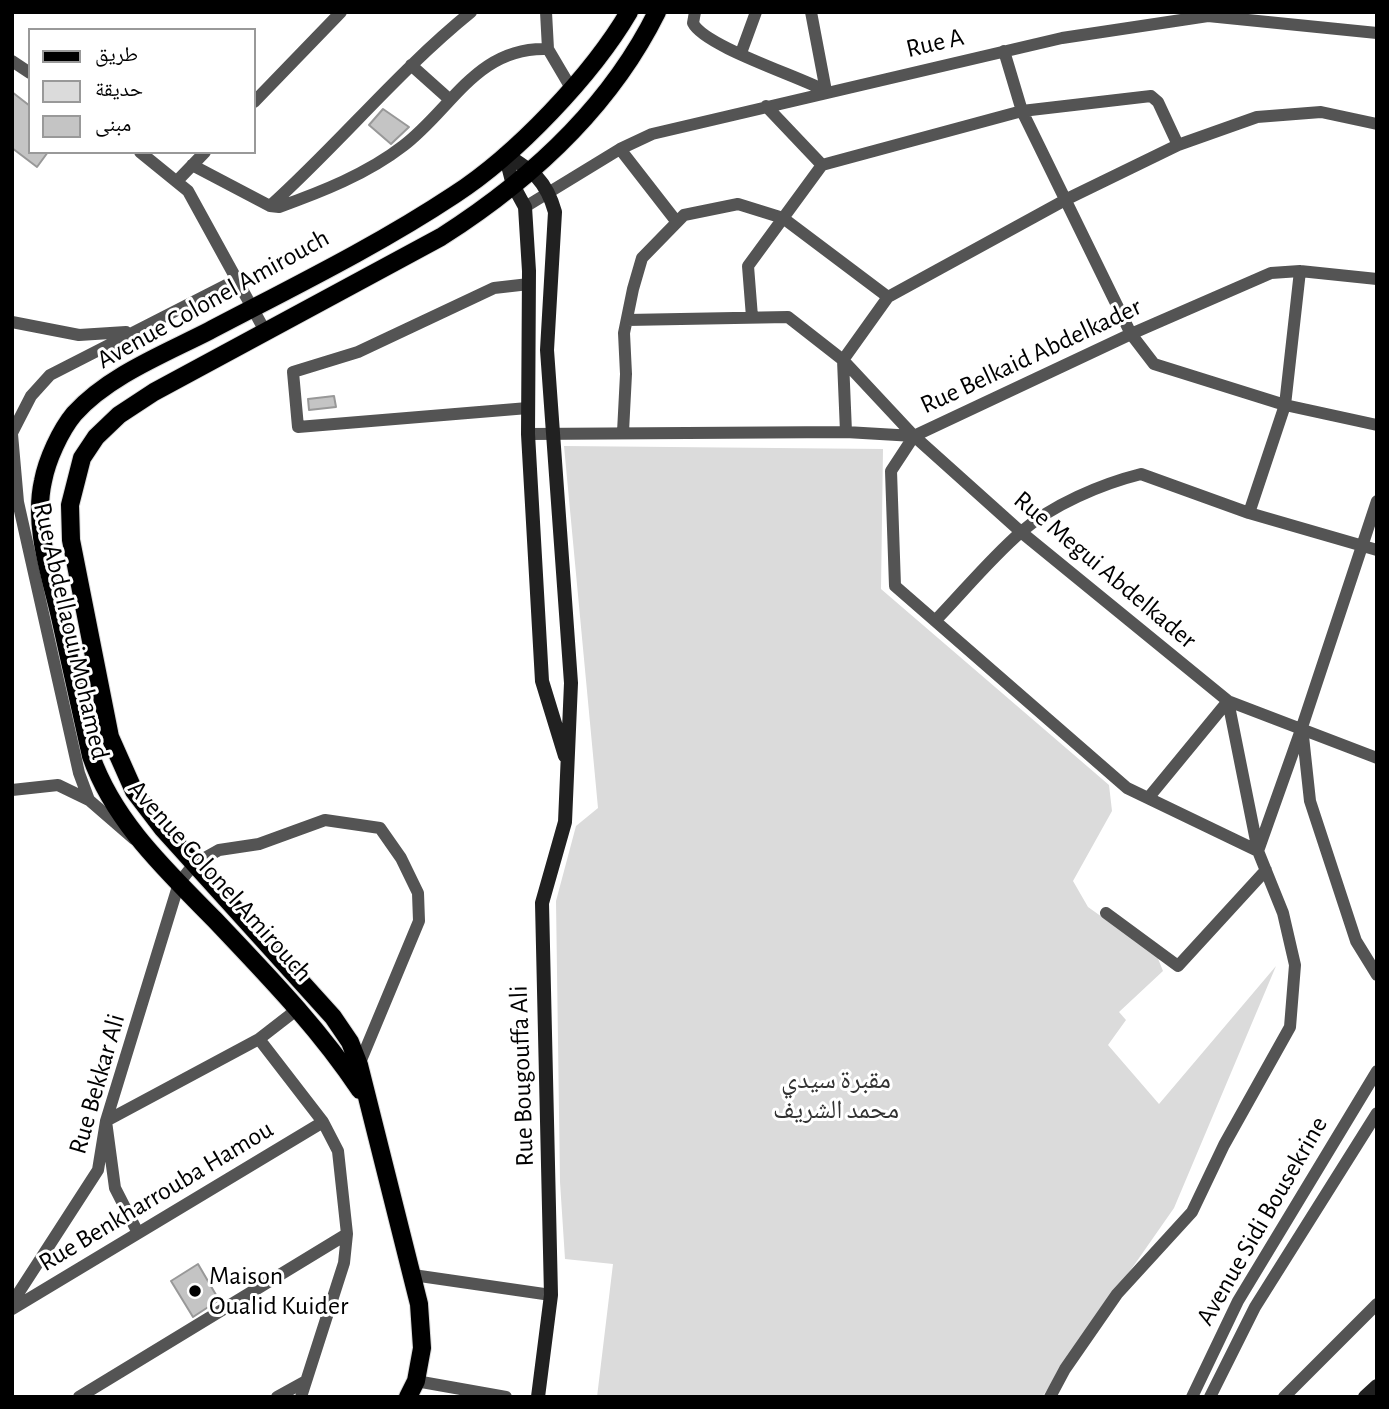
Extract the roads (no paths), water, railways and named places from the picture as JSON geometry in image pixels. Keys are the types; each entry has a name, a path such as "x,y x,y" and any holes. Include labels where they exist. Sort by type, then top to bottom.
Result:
{"main road":[{"name":"Avenue Colonel Amirouch","path":"368,1101 330,1045 299,1008 179,883 116,811 102,786 91,756 45,553 41,514 43,481 55,447 74,415 100,392 138,368 252,308 454,195 505,154 571,88 629,12"},
{"name":"Avenue Colonel Amirouch","path":"412,1389 422,1327 413,1275 359,1065 349,1042 332,1017 194,864 134,791 110,737 71,540 70,505 82,458 96,436 119,415 154,392 441,237 483,210 532,170 602,99 657,12"}],"street":[{"path":"256,100 341,12"},
{"path":"270,206 339,142 411,65 471,12"},
{"path":"546,12 548,49 571,88"},
{"path":"695,12 692,23 696,30 741,53 801,77 825,91"},
{"path":"741,53 756,12"},
{"path":"811,12 825,91"},
{"name":"Rue A","path":"526,207 620,149 652,134 825,91 1062,38 1207,14 1377,33"},
{"path":"192,165 270,206 279,207 351,178 394,153 475,75 511,51 524,48 548,49"},
{"path":"1004,51 1022,111 1067,199 1130,334 1154,364 1285,405 1377,425"},
{"path":"411,65 449,99"},
{"path":"752,317 748,266 822,165 1022,111 1151,96 1158,102 1178,145"},
{"path":"766,106 822,165"},
{"path":"846,432 844,360 888,297 1067,199 1178,145 1257,117 1321,112 1377,124"},
{"path":"620,149 676,221"},
{"path":"143,154 188,191 265,331"},
{"path":"177,181 203,154"},
{"path":"505,154 532,170 549,191 555,212 547,350 571,683 565,756"},
{"path":"505,154 513,185 526,207 529,284 528,435 542,681 565,756"},
{"path":"623,432 627,320 642,258 684,215 738,204 783,218 888,297"},
{"path":"1250,513 1285,405 1300,271"},
{"name":"Rue Belkaid Abdelkader","path":"528,435 623,432 846,432 914,436 1130,334 1271,273 1300,271 1377,279"},
{"path":"12,433 31,396 50,374 236,280"},
{"path":"528,408 298,427 293,372 358,352 494,288 529,284"},
{"name":"Rue Megui Abdelkader","path":"627,320 789,317 844,360 914,436 1021,532 1228,701 1302,727 1377,758"},
{"path":"12,322 79,335 136,331"},
{"name":"Rue Abdellaoui Mohamed","path":"12,433 18,502 79,774 89,800 120,829 150,850"},
{"path":"914,436 891,471 895,586 1126,788 1258,851"},
{"path":"935,621 1021,532 1049,512 1124,478 1141,474 1250,513 1377,550"},
{"path":"1258,851 1377,501"},
{"path":"1149,797 1228,701"},
{"path":"1050,1397 1065,1368 1117,1294 1192,1212 1224,1145 1290,1027 1295,965 1283,913 1258,851 1228,701"},
{"path":"1302,727 1310,801 1356,941 1377,975"},
{"name":"Rue Bougouffa Ali","path":"538,1397 551,1295 542,903 565,821 565,756"},
{"path":"12,790 58,785 79,774"},
{"path":"58,785 89,800"},
{"path":"194,864 219,850 259,844 325,820 380,828 401,858 418,893 419,921 359,1065"},
{"name":"Rue Bekkar Ali","path":"12,1303 98,1170 106,1121 179,883 194,864"},
{"path":"1106,913 1178,966 1266,870"},
{"path":"138,1233 115,1188 106,1121 258,1039 299,1008"},
{"path":"258,1039 323,1122 338,1151 347,1234 344,1263 301,1397"},
{"name":"Avenue Sidi Bousekrine","path":"1192,1397 1238,1301 1377,1071"},
{"name":"Avenue Sidi Bousekrine","path":"1210,1397 1255,1307 1377,1113"},
{"name":"Rue Benkharrouba Hamou","path":"12,1309 323,1122"},
{"path":"79,1397 347,1234"},
{"path":"413,1275 551,1295"},
{"path":"1284,1397 1377,1304"},
{"path":"277,1397 306,1381"},
{"path":"1365,1397 1377,1386"},
{"path":"412,1389 506,1397"}],"place":[{"name":"Maison Oualid Kuider","path":"195,1291"}],"park label":[{"name":"مقبرة سيدي محمد الشريف","path":"836,1095"}]}
